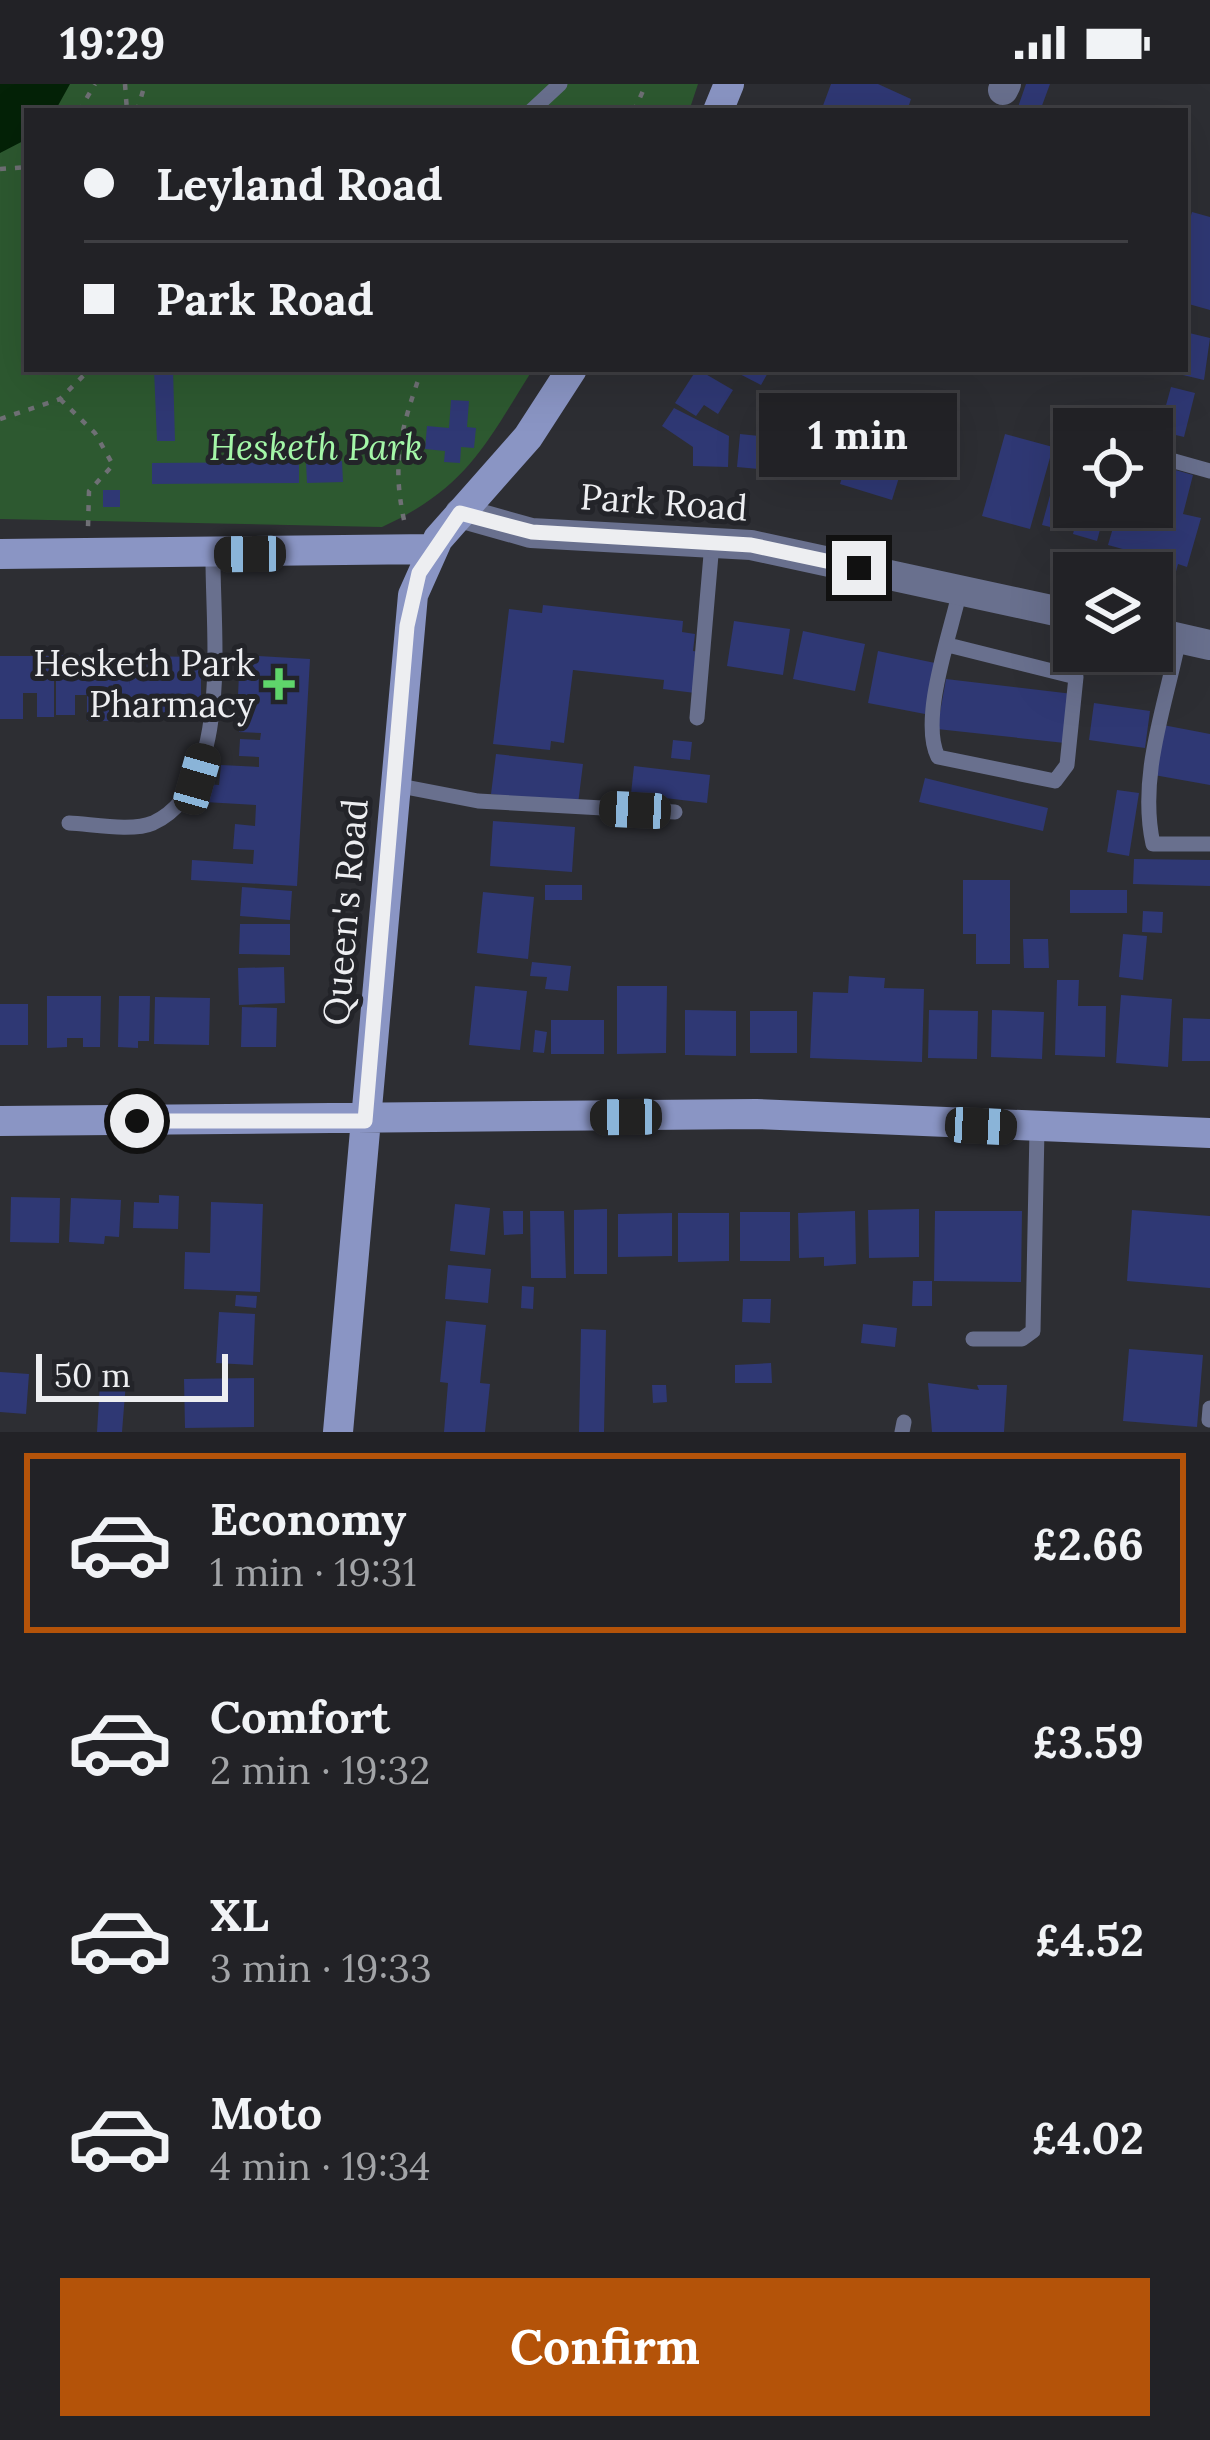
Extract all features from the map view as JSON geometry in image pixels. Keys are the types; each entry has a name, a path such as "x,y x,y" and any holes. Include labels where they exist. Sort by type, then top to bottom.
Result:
{"street":[{"name":"Queen's Road","path":"338,1432 407,626 422,548 528,437 570,372"},
{"name":"Park Road","path":"460,513 532,532 751,545 1053,610"},
{"path":"0,554 212,555 422,548"},
{"path":"0,1120 365,1121 756,1114 1037,1130 1210,1133"}],"lane":[{"path":"534,108 560,84"},
{"path":"1173,461 1210,471"},
{"path":"697,718 712,543"},
{"path":"69,824 150,825 174,808 197,779 212,725 212,555"},
{"path":"948,645 1076,676 1067,765 1054,781 938,757 931,726 948,645 960,590"},
{"path":"1180,639 1155,739 1148,823 1153,844 1210,844"},
{"path":"395,785 478,801 675,812"},
{"path":"973,1339 1022,1339 1033,1330 1037,1130"},
{"path":"1209,1420 1210,1408"}],"path":[{"path":"0,419 60,399 90,372"},
{"path":"421,372 403,422 395,473 422,548"},
{"path":"60,399 95,433 113,465 89,491 88,554"}],"green space":[{"name":"Hesketh Park","path":"0,84 698,84 690,108 24,108 24,372 531,372 487,442 455,480 382,527 0,519"}],"shaded area":[{"path":"0,84 70,84 57,108 24,108 24,141 0,153"}],"building":[{"path":"831,84 878,84 911,99 908,108 822,108"},
{"path":"1026,84 1050,84 1041,108 1018,107"},
{"path":"1192,212 1210,217 1210,310 1188,304"},
{"path":"1188,333 1210,338 1204,380 1170,372 1188,372"},
{"path":"154,372 173,372 175,441 157,441"},
{"path":"695,372 733,390 718,414 704,405 696,416 675,403"},
{"path":"736,372 768,372 761,385"},
{"path":"1171,387 1195,393 1184,437 1173,434 1173,408 1165,408"},
{"path":"788,392 836,418 826,437 777,411"},
{"path":"451,400 469,401 467,427 476,428 474,448 461,447 460,463 444,462 445,451 425,449 427,426 449,428"},
{"path":"674,408 729,436 728,467 693,466 693,447 662,426"},
{"path":"740,434 769,437 768,446 782,447 780,471 737,467"},
{"path":"1005,434 1053,447 1030,529 982,516"},
{"path":"854,439 906,455 892,500 840,484"},
{"path":"342,461 343,482 307,483 306,462"},
{"path":"299,462 299,483 152,484 152,463"},
{"path":"1173,469 1193,475 1183,514 1201,518 1187,567 1178,564 1174,579 1173,552 1133,552 1108,545 1113,528 1173,528"},
{"path":"1053,484 1053,528 1042,525"},
{"path":"103,490 120,490 120,507 103,507"},
{"path":"1075,528 1100,528 1097,541 1073,534"},
{"path":"543,605 683,621 682,632 695,634 693,651 700,652 695,693 663,689 664,680 573,670 564,743 551,741 550,750 493,744 509,609 542,613"},
{"path":"734,621 790,629 783,675 727,666"},
{"path":"803,631 865,644 855,691 793,679"},
{"path":"878,651 935,663 925,714 868,703"},
{"path":"56,655 129,655 129,685 131,656 201,657 201,719 183,719 184,696 169,696 169,720 139,719 140,697 117,698 118,721 87,721 87,695 75,695 75,715 56,715"},
{"path":"240,655 310,659 297,886 191,880 192,860 253,864 254,850 233,849 235,824 255,826 256,805 205,802 206,784 219,785 221,765 259,767 259,757 239,756 240,739 260,740 261,733 239,732 241,699 260,696 238,695"},
{"path":"0,656 54,656 54,717 37,717 37,693 23,693 23,719 0,719"},
{"path":"946,679 1073,694 1065,743 937,729"},
{"path":"1094,703 1150,711 1145,748 1089,740"},
{"path":"1163,725 1210,734 1210,785 1154,775"},
{"path":"673,740 692,742 690,760 671,758"},
{"path":"496,754 583,764 578,804 491,794"},
{"path":"634,766 710,775 707,803 631,794"},
{"path":"925,778 1048,808 1043,831 919,802"},
{"path":"1117,790 1139,793 1129,856 1107,852"},
{"path":"493,821 575,827 572,872 490,866"},
{"path":"1134,859 1210,860 1210,886 1133,884"},
{"path":"963,880 1010,880 1010,964 976,964 976,934 963,934"},
{"path":"545,885 582,885 582,900 545,900"},
{"path":"242,887 292,891 290,920 240,916"},
{"path":"1070,890 1127,890 1127,913 1070,913"},
{"path":"483,892 534,897 528,959 477,953"},
{"path":"1143,911 1163,912 1162,933 1142,932"},
{"path":"240,924 290,924 290,955 239,954"},
{"path":"1123,934 1147,936 1143,980 1119,977"},
{"path":"1023,939 1048,939 1049,968 1024,968"},
{"path":"532,962 571,966 568,991 545,989 547,977 530,976"},
{"path":"284,967 285,1003 239,1005 238,968"},
{"path":"849,976 885,978 884,988 924,989 922,1062 810,1058 813,992 848,993"},
{"path":"1057,980 1079,980 1078,1006 1106,1006 1105,1057 1055,1055"},
{"path":"475,986 527,991 520,1050 469,1045"},
{"path":"617,986 667,986 666,1053 617,1054"},
{"path":"1121,995 1172,999 1168,1067 1116,1063"},
{"path":"47,996 101,996 100,1047 83,1047 83,1038 67,1038 67,1047 47,1048"},
{"path":"119,996 150,996 149,1041 138,1041 138,1048 118,1047"},
{"path":"155,997 210,998 209,1045 154,1044"},
{"path":"0,1004 28,1004 28,1045 0,1045"},
{"path":"242,1007 277,1008 276,1047 241,1047"},
{"path":"685,1010 736,1011 736,1056 685,1055"},
{"path":"929,1010 978,1011 977,1059 928,1058"},
{"path":"992,1010 1044,1012 1042,1059 991,1057"},
{"path":"750,1011 797,1011 797,1053 750,1053"},
{"path":"1183,1018 1210,1019 1210,1061 1182,1061"},
{"path":"551,1020 604,1020 604,1054 551,1054"},
{"path":"535,1030 547,1032 544,1053 533,1052"},
{"path":"159,1195 179,1196 178,1229 133,1228 134,1202 159,1203"},
{"path":"11,1197 60,1198 59,1243 10,1242"},
{"path":"71,1198 121,1200 119,1237 105,1236 104,1244 69,1242"},
{"path":"211,1202 263,1204 260,1292 184,1289 185,1252 210,1253"},
{"path":"455,1204 490,1208 485,1255 450,1251"},
{"path":"607,1209 607,1274 574,1274 574,1210"},
{"path":"919,1209 919,1257 869,1258 868,1210"},
{"path":"1132,1210 1210,1216 1210,1288 1127,1281"},
{"path":"503,1211 523,1211 523,1234 504,1235"},
{"path":"530,1211 564,1211 566,1278 531,1278"},
{"path":"855,1211 856,1264 824,1266 824,1257 799,1258 798,1213"},
{"path":"935,1211 1022,1211 1021,1282 934,1281"},
{"path":"740,1212 790,1212 790,1261 740,1261"},
{"path":"672,1213 672,1256 618,1257 618,1214"},
{"path":"678,1213 729,1213 729,1261 678,1262"},
{"path":"448,1265 491,1269 488,1303 445,1299"},
{"path":"913,1281 932,1281 932,1306 912,1306"},
{"path":"522,1286 534,1287 533,1309 521,1308"},
{"path":"236,1295 257,1296 256,1308 235,1306"},
{"path":"743,1299 771,1299 770,1323 742,1322"},
{"path":"219,1312 255,1314 253,1365 216,1363"},
{"path":"446,1321 486,1325 480,1383 490,1384 485,1432 444,1432 448,1383 440,1382"},
{"path":"863,1324 897,1328 895,1347 861,1343"},
{"path":"581,1329 606,1330 604,1432 579,1432"},
{"path":"1129,1349 1203,1355 1197,1427 1123,1421"},
{"path":"771,1363 772,1383 735,1383 735,1365"},
{"path":"101,1367 127,1369 122,1432 97,1432"},
{"path":"0,1372 29,1374 26,1414 0,1412"},
{"path":"254,1378 254,1427 185,1428 184,1379"},
{"path":"928,1383 979,1390 977,1385 1007,1385 1004,1432 932,1432"},
{"path":"652,1385 666,1385 667,1402 653,1403"}],"place":[{"name":"Hesketh Park Pharmacy","path":"279,684"}],"route":[{"path":"137,1121 365,1121 407,626 419,573 460,513 532,532 751,545 859,568"}]}
